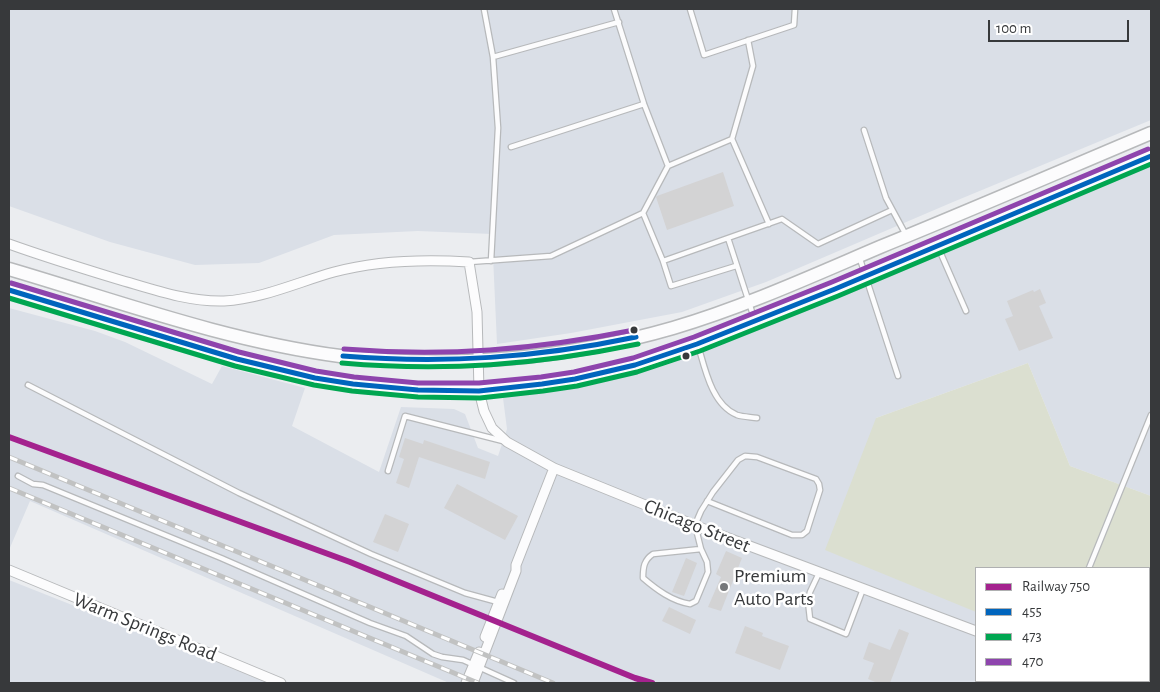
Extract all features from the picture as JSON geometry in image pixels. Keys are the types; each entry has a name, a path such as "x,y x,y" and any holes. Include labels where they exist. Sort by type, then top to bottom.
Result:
{"main road":[{"path":"9,268 178,320 264,343 313,352 374,359 444,361 548,354 606,344 676,327 748,301 1151,133"},
{"path":"9,290 237,359 315,378 353,384 418,390 479,390 542,384 635,365 697,344 866,276 1151,156"}],"street":[{"path":"9,244 147,288 180,297 204,300 245,298 332,273 376,264 428,260 469,262"},
{"name":"Chicago Street","path":"469,262 477,312 479,390 484,411 492,428 507,442 554,468 695,526 975,631"},
{"path":"466,683 476,666 516,570 516,565 554,468"},
{"path":"473,683 476,666 498,602 511,568 516,565"},
{"name":"Warm Springs Road","path":"9,570 281,683"}],"lane":[{"path":"484,9 493,57 498,128 491,261"},
{"path":"614,9 644,104 668,166"},
{"path":"690,9 704,55 794,25 795,9"},
{"path":"493,57 619,22"},
{"path":"748,40 753,66 732,138 769,224"},
{"path":"511,147 644,104"},
{"path":"864,130 878,176 892,210 907,236"},
{"path":"469,262 551,256 643,213 668,166 732,138"},
{"path":"663,261 782,219 818,244 892,210"},
{"path":"643,213 671,286 736,266"},
{"path":"728,238 755,321"},
{"path":"938,246 966,311"},
{"path":"859,256 898,376"},
{"path":"697,344 708,379 720,403 737,414 757,418"},
{"path":"28,385 239,493 370,554 465,593 498,602"},
{"path":"1089,567 1151,414"},
{"path":"388,471 405,416 507,442"},
{"path":"701,549 653,554 647,558 643,568 643,578 653,587 678,602 690,604 696,601 708,572 708,562 701,549 695,526 707,501 738,460 745,456 758,457 816,479 820,490 807,531 802,535 792,535 707,501"},
{"path":"18,476 33,484 44,485 406,636 433,654 463,660 514,683"},
{"path":"819,573 810,592 808,602 810,620 846,634 863,589"}],"shaded area":[{"path":"9,9 1151,9 1151,120 766,282 682,312 571,333 497,344 492,234 418,231 334,235 259,263 195,265 110,242 9,206"},
{"path":"1151,165 1151,496 1070,466 1028,363 876,418 975,607 975,682 1150,682 1151,625 1151,683 449,683 30,501 9,550 9,308 95,331 125,342 212,384 222,366 305,388 292,426 379,472 401,407 454,409 465,414 478,448 498,456 507,429 503,398 625,376 658,367 746,335"},
{"path":"1028,363 1070,466 1151,496 1150,628 1150,567 975,567 975,612 825,550 876,418"},
{"path":"9,580 269,683 9,683"}],"building":[{"path":"723,172 734,206 667,230 656,197"},
{"path":"1040,289 1046,303 1039,306 1053,338 1019,351 1005,319 1013,316 1007,301"},
{"path":"405,438 423,444 424,440 490,462 485,479 419,457 409,488 396,483 404,459 399,457"},
{"path":"457,484 518,516 505,540 444,508"},
{"path":"385,514 409,524 398,552 373,542"},
{"name":"Premium Auto Parts","path":"726,551 742,558 721,611 708,607 721,577 716,574"},
{"path":"686,558 697,563 684,596 672,592"},
{"path":"669,607 696,620 690,634 662,621"},
{"path":"745,626 763,633 762,636 789,646 780,670 735,653"},
{"path":"899,629 909,633 890,683 878,683 868,679 874,663 863,659 869,642 890,650"}],"railway":[{"path":"9,457 553,683"},
{"path":"9,488 478,683"}],"rail line":[{"name":"750","path":"9,437 350,562 635,678 652,683"}],"transit line":[{"name":"470","path":"11,283 239,352 316,371 354,377 418,383 479,383 541,377 574,372 633,358 694,337 832,282 1148,149"},
{"name":"455","path":"9,290 237,359 315,378 353,384 418,390 479,391 542,384 575,379 635,365 697,344 835,289 1151,156"},
{"name":"473","path":"9,298 235,366 314,385 352,391 418,397 480,398 543,391 577,386 637,372 700,351 838,296 1151,164"},
{"name":"470","path":"344,349 418,352 490,350 561,343 634,330"},
{"name":"455","path":"343,356 418,359 490,357 562,350 636,337"},
{"name":"473","path":"342,363 418,367 491,365 564,357 638,344"}],"place":[{"name":"Premium Auto Parts","path":"724,587"}]}
